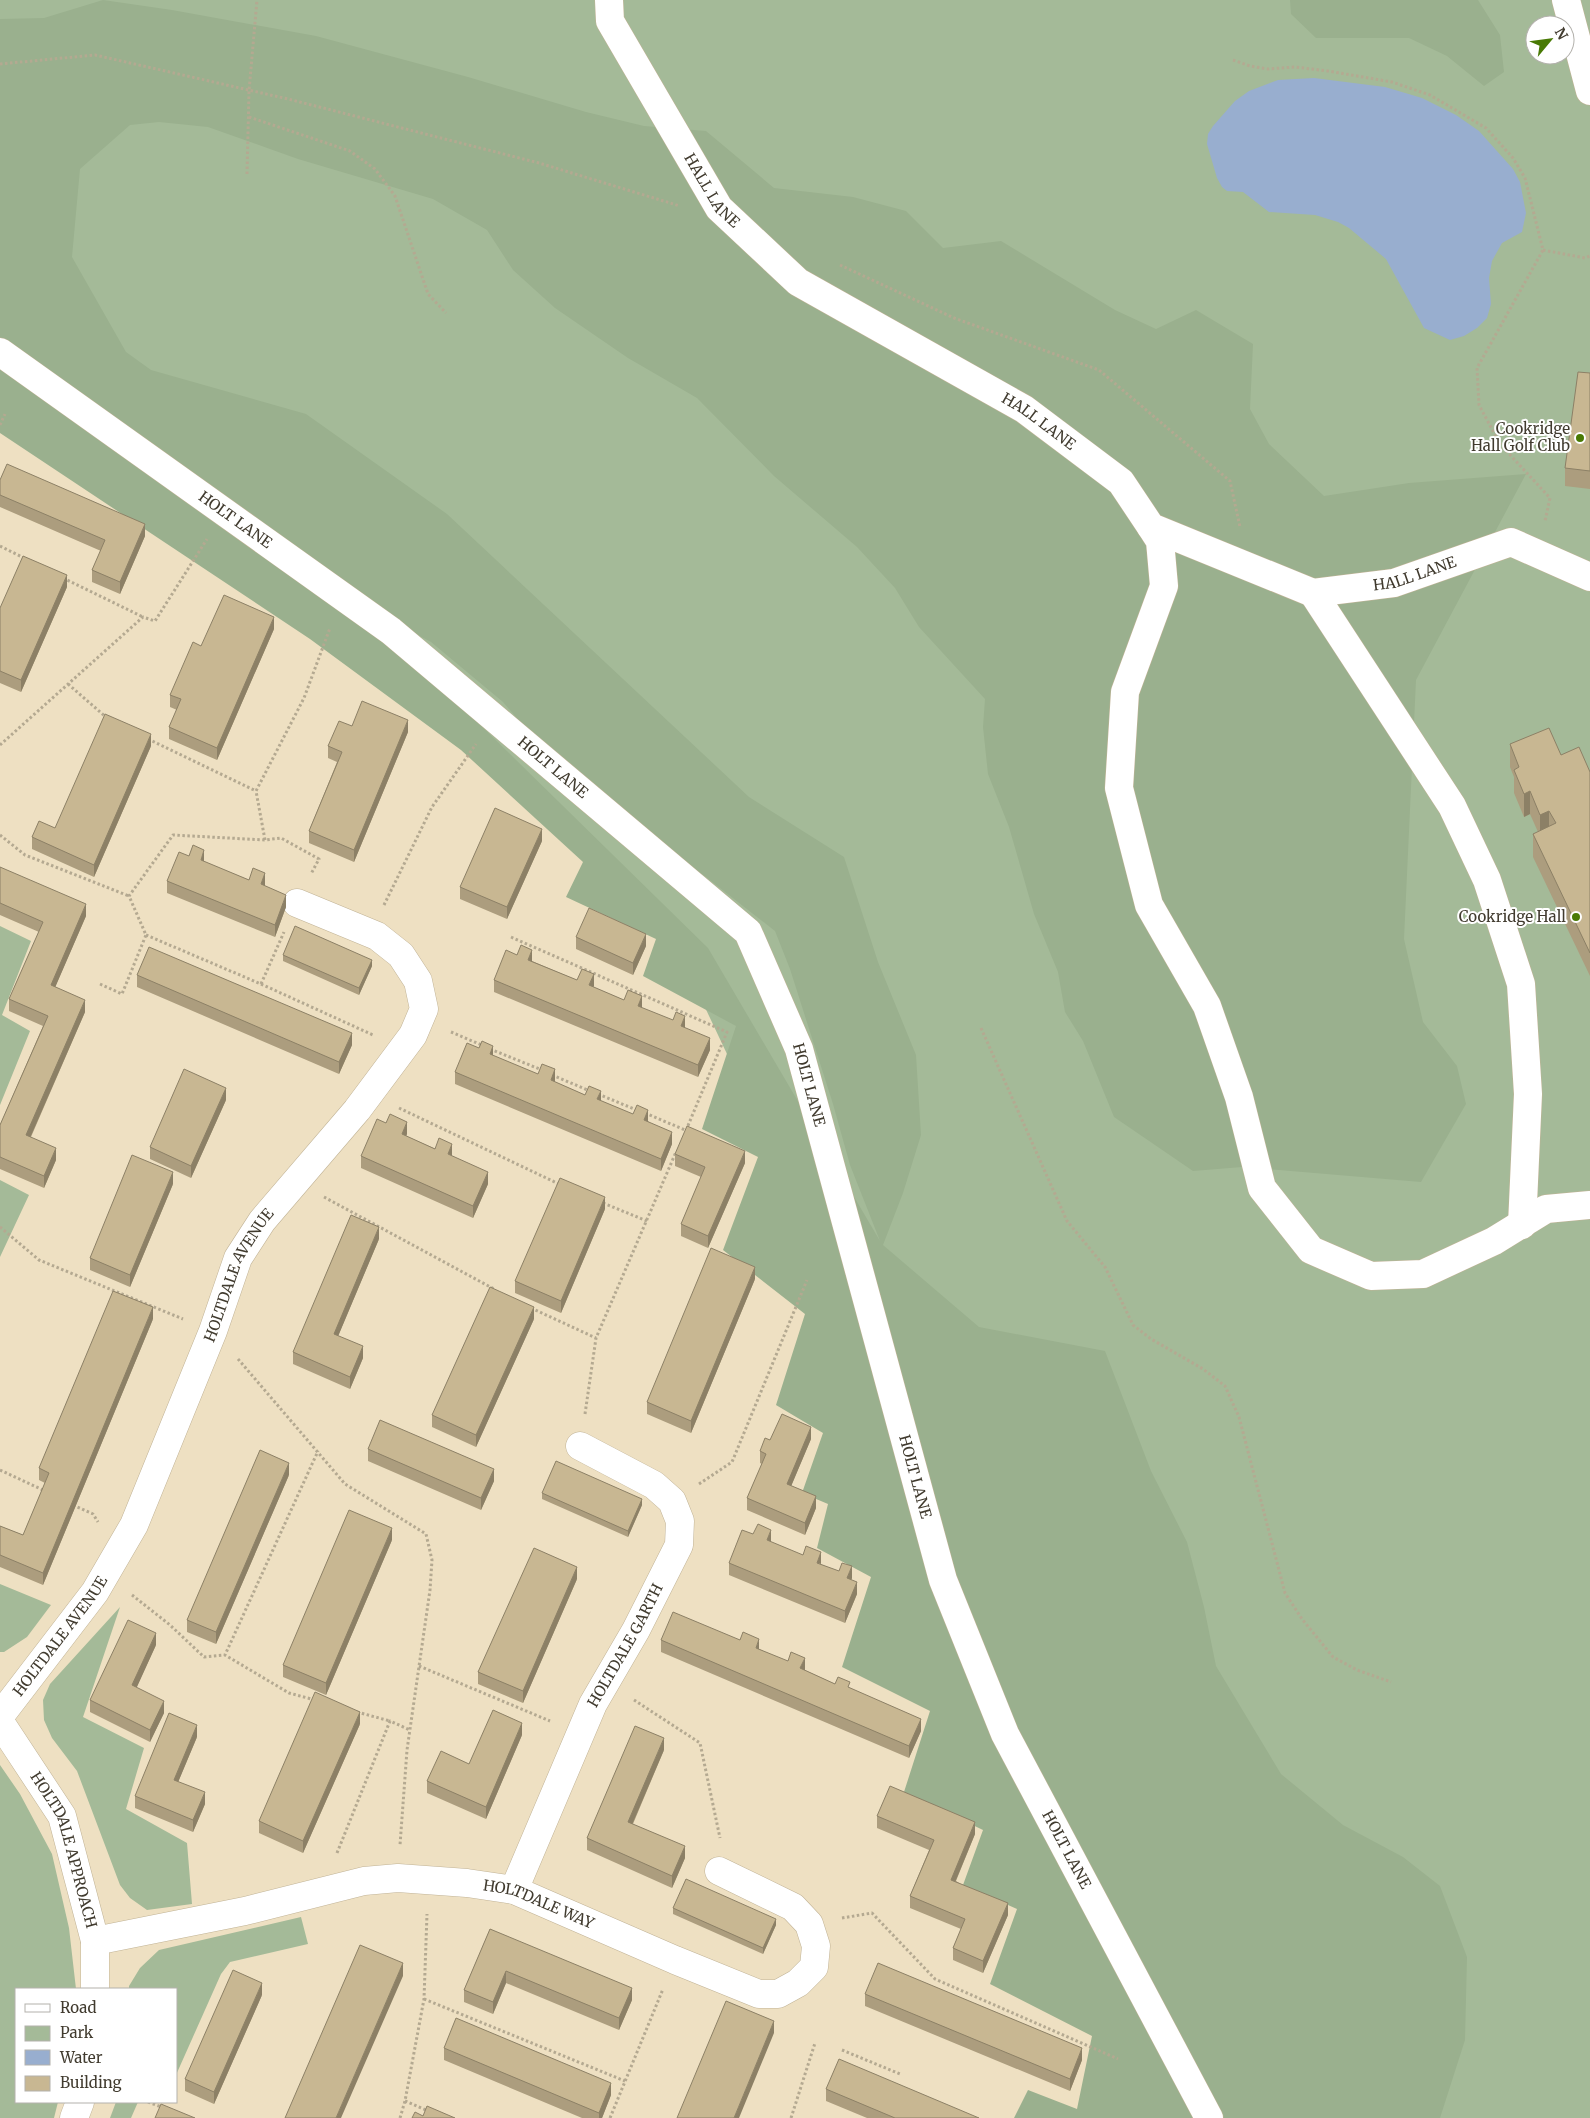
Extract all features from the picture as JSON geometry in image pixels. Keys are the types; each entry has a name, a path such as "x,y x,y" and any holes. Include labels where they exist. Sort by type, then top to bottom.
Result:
{"street":[{"name":"HALL LANE","path":"608,0 610,22 719,208 798,282 1024,409 1121,482 1151,527 1313,593 1394,583 1511,542 1590,577"},
{"path":"1566,0 1590,91"},
{"name":"HOLT LANE","path":"0,352 391,631 748,932 799,1049 943,1580 1005,1734 1209,2118"},
{"path":"1151,527 1160,541 1164,586 1125,692 1119,788 1148,905 1207,1006 1239,1097 1262,1188 1310,1250 1372,1276 1423,1274 1494,1241 1546,1210 1590,1206"},
{"path":"1313,593 1452,806 1487,880 1521,984 1528,1094 1522,1225"},
{"name":"HOLTDALE AVENUE","path":"0,1716 95,1592 134,1525 212,1332 238,1258 262,1221 357,1110 403,1049 413,1035 424,1009 418,981 401,955 371,933 297,903"},
{"path":"580,1446 654,1485 672,1501"},
{"name":"HOLTDALE GARTH","path":"514,1890 593,1704 636,1630 680,1545 680,1521 672,1501"},
{"name":"HOLTDALE APPROACH","path":"0,1722 62,1816 95,1940 95,1988"},
{"name":"HOLTDALE WAY","path":"95,1940 245,1912 323,1890 364,1881 398,1878 467,1883 514,1890 675,1960 759,1994 778,1994 798,1983 814,1967 816,1946 809,1924 793,1907 723,1873"},
{"path":"74,2118 80,2103"}],"path":[{"path":"247,174 249,91 257,0"},
{"path":"0,64 95,55 539,163 681,207"},
{"path":"1233,60 1250,66 1268,69 1294,68 1328,71 1392,82 1430,94 1486,128 1513,158 1525,178 1543,250 1477,368 1479,405 1500,444 1550,498 1538,554"},
{"path":"249,117 350,151 375,169 395,196 428,294 446,313"},
{"path":"1543,250 1585,258 1590,256"},
{"path":"832,262 954,318 1100,370 1230,481 1248,566"},
{"path":"0,425 4,414"},
{"path":"63,578 143,618 155,621 207,540 228,515"},
{"path":"0,546 27,560"},
{"path":"0,745 143,618"},
{"path":"265,840 256,791 304,698 332,623"},
{"path":"68,684 113,723"},
{"path":"140,736 256,791"},
{"path":"371,933 432,807 481,737"},
{"path":"0,835 25,856 129,896 146,935 261,984 403,1049"},
{"path":"129,896 173,835 265,840 281,838 319,859 261,984"},
{"path":"100,984 122,994 146,935"},
{"path":"511,937 728,1032 682,1139"},
{"path":"419,1019 686,1130"},
{"path":"982,1028 1066,1221 1105,1267 1133,1325 1151,1339 1203,1369 1225,1386 1239,1417 1285,1594 1302,1619 1333,1657 1356,1670 1391,1682"},
{"path":"397,1107 566,1188"},
{"path":"580,1446 596,1338 678,1148"},
{"path":"295,1182 499,1292"},
{"path":"602,1202 647,1221"},
{"path":"0,1227 40,1260 212,1332 267,1391 345,1484 426,1534 432,1560 410,1730 398,1878"},
{"path":"672,1501 732,1462 807,1280"},
{"path":"526,1305 596,1338"},
{"path":"225,1655 318,1451"},
{"path":"0,1470 51,1494"},
{"path":"67,1502 93,1514 112,1564 170,1625 204,1657 225,1655 289,1692 317,1700"},
{"path":"419,1666 580,1734"},
{"path":"606,1682 700,1743 723,1873"},
{"path":"353,1711 390,1721 410,1730"},
{"path":"323,1890 390,1721"},
{"path":"400,2118 405,2101 424,1999 428,1880"},
{"path":"809,1924 872,1913 935,1979 1118,2059"},
{"path":"610,2118 675,1960"},
{"path":"424,1999 625,2081"},
{"path":"791,2118 815,2043"},
{"path":"842,2050 900,2074"},
{"path":"405,2101 437,2115"},
{"path":"150,2103 173,2112"}],"green space":[{"path":"0,0 1590,0 1590,2118 1269,2118 1016,1667 677,948 348,634 0,339"},
{"path":"103,0 172,10 316,36 468,77 586,112 644,126 706,131 774,188 853,197 906,211 943,248 1001,241 1115,310 1156,329 1196,310 1253,344 1250,409 1269,444 1324,496 1409,483 1526,474 1416,680 1404,939 1423,1022 1457,1066 1466,1104 1421,1182 1242,1167 1193,1171 1114,1117 1083,1041 1065,1012 1058,972 1034,914 1009,827 988,774 983,727 985,699 919,627 895,588 857,547 774,476 697,398 628,358 555,308 513,270 487,230 433,199 298,159 208,127 159,122 130,125 80,169 72,257 126,352 151,370 306,414 447,514 749,797 844,857 878,962 916,1055 921,1135 903,1193 883,1245 979,1327 1105,1351 1151,1471 1187,1542 1204,1607 1216,1666 1281,1774 1343,1825 1403,1857 1440,1886 1467,1957 1465,2040 1440,2118 1014,2118 1028,2090 1077,2109 1092,2036 990,1984 1017,1909 963,1885 983,1830 904,1792 930,1711 842,1667 871,1577 817,1548 828,1504 802,1493 823,1433 776,1405 805,1314 723,1250 758,1157 702,1129 736,1026 643,976 656,939 566,897 583,862 461,750 310,639 0,433 0,19 44,18","holes":["347,597 431,642 503,702 573,784 706,877 775,931 790,969 833,1104 850,1165 880,1241 708,948 366,613"]},
{"path":"1290,0 1478,0 1500,35 1504,72 1484,86 1447,56 1409,38 1316,38 1291,14"},
{"path":"0,926 31,941 2,1015 30,1031 0,1105"},
{"path":"0,1180 29,1195 0,1257"},
{"path":"0,1584 51,1605 27,1637 4,1652 0,1652"},
{"path":"120,1607 83,1717 144,1748 126,1809 187,1843 192,1904 147,1910 130,1898 120,1885 77,1771 52,1738 44,1720 43,1700 50,1684"},
{"path":"0,1765 20,1794 52,1854 69,1928 76,1988 15,1988 15,2103 58,2103 54,2118 0,2118"},
{"path":"301,1917 308,1944 230,1962 221,1974 178,2071 178,1988 129,1988 140,1968 159,1950"},
{"path":"116,2103 138,2103 131,2118 110,2118"}],"water":[{"path":"1314,78 1385,87 1422,98 1456,115 1479,131 1513,169 1520,182 1526,213 1522,232 1502,243 1492,261 1489,278 1491,304 1487,318 1477,328 1464,336 1450,340 1424,328 1386,259 1349,228 1338,222 1315,215 1269,212 1243,192 1227,191 1222,187 1217,178 1207,144 1208,134 1213,126 1235,101 1249,91 1278,80"}],"building":[{"name":"Cookridge Hall Golf Club","path":"1578,372 1590,373 1590,471 1565,468"},
{"path":"7,464 145,524 120,582 92,570 105,540 0,495 0,480"},
{"path":"23,556 67,575 21,680 0,671 0,608"},
{"path":"224,595 274,617 217,748 169,727 181,699 170,695 193,642 201,646"},
{"path":"362,701 408,720 354,850 309,831 342,752 328,746 339,721 352,726"},
{"path":"105,714 151,734 94,865 32,837 39,821 55,828"},
{"name":"Cookridge Hall","path":"1549,728 1561,755 1579,747 1590,772 1590,953 1533,834 1556,823 1549,811 1540,815 1530,791 1524,794 1514,770 1519,767 1510,744"},
{"path":"495,808 542,829 507,907 460,887"},
{"path":"193,845 204,850 201,860 249,880 253,868 265,873 261,884 286,895 275,925 167,881 179,852 189,856"},
{"path":"0,867 86,904 51,985 85,1000 26,1135 56,1148 44,1176 0,1157 0,1125 48,1016 9,999 43,922 0,903"},
{"path":"589,908 646,934 633,963 576,937"},
{"path":"295,926 372,960 359,988 283,955"},
{"path":"521,945 532,950 528,960 577,980 582,969 594,974 589,985 624,1000 628,990 642,996 638,1006 673,1020 676,1012 685,1016 681,1026 710,1038 698,1065 494,980 506,950 517,955"},
{"path":"149,947 352,1033 339,1062 137,975"},
{"path":"482,1041 493,1046 490,1054 538,1074 542,1064 555,1069 551,1080 585,1095 589,1086 601,1091 597,1099 633,1114 637,1105 648,1110 644,1120 672,1132 661,1159 455,1072 467,1043 479,1048"},
{"path":"184,1069 226,1088 191,1166 150,1147"},
{"path":"390,1114 407,1122 402,1134 435,1149 439,1138 452,1144 448,1154 488,1172 473,1206 361,1156 377,1119 386,1123"},
{"path":"687,1126 745,1151 708,1236 681,1224 705,1167 675,1154"},
{"path":"132,1155 173,1172 130,1275 90,1258"},
{"path":"560,1178 605,1197 561,1301 515,1281"},
{"path":"351,1215 379,1227 334,1334 363,1346 350,1377 293,1352"},
{"path":"711,1248 755,1267 691,1421 647,1402"},
{"path":"490,1287 534,1307 476,1435 432,1415"},
{"path":"113,1291 153,1307 43,1573 0,1555 0,1526 23,1535 49,1473 39,1468"},
{"path":"782,1414 811,1427 787,1484 816,1496 805,1523 747,1498 766,1454 760,1451 765,1438 770,1440"},
{"path":"380,1420 494,1469 481,1498 368,1449"},
{"path":"260,1450 289,1463 216,1632 187,1620"},
{"path":"556,1461 642,1499 628,1531 542,1493"},
{"path":"349,1510 392,1528 326,1683 283,1665"},
{"path":"758,1524 771,1530 767,1540 803,1555 806,1546 821,1552 817,1563 839,1571 842,1563 852,1566 847,1578 857,1582 845,1611 729,1563 742,1530 753,1534"},
{"path":"534,1548 577,1567 523,1691 478,1672"},
{"path":"673,1612 740,1640 743,1632 759,1639 756,1648 788,1661 791,1652 805,1658 800,1668 835,1684 838,1677 850,1682 848,1687 921,1719 909,1746 661,1640"},
{"path":"128,1620 156,1633 132,1685 164,1701 150,1730 90,1700"},
{"path":"315,1692 360,1712 303,1841 259,1821"},
{"path":"493,1710 522,1723 486,1807 427,1781 441,1751 469,1764"},
{"path":"169,1713 197,1725 174,1780 205,1792 193,1820 135,1796"},
{"path":"635,1726 664,1738 628,1822 685,1846 672,1876 587,1838"},
{"path":"890,1786 975,1822 951,1880 1008,1903 983,1961 953,1948 965,1919 910,1896 934,1840 877,1816"},
{"path":"686,1879 776,1919 763,1948 673,1908"},
{"path":"490,1929 632,1988 619,2018 506,1971 493,2002 464,1990"},
{"path":"360,1945 403,1963 336,2118 285,2118"},
{"path":"878,1963 1082,2048 1070,2079 865,1994"},
{"path":"233,1970 262,1983 214,2092 185,2079"},
{"path":"726,2001 774,2021 734,2118 677,2118"},
{"path":"456,2018 611,2083 599,2113 444,2048"},
{"path":"839,2059 979,2118 895,2118 826,2089"},
{"path":"161,2104 195,2118 155,2118"},
{"path":"427,2106 455,2118 412,2118 415,2112 423,2116"}],"place":[{"name":"Cookridge Hall Golf Club","path":"1580,438"},
{"name":"Cookridge Hall","path":"1576,917"}]}
